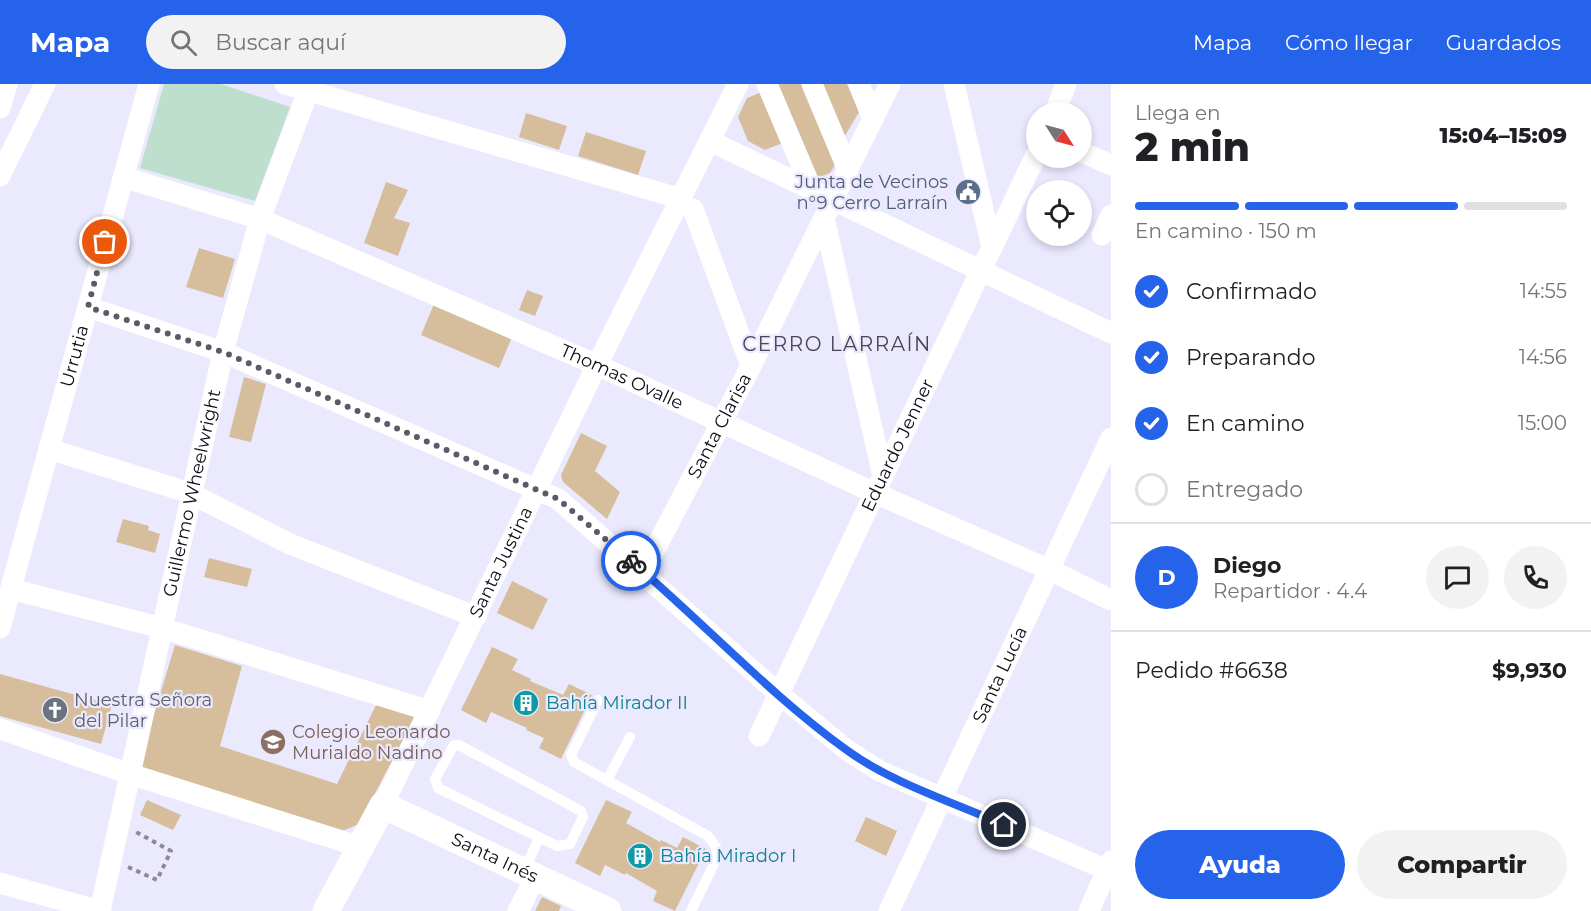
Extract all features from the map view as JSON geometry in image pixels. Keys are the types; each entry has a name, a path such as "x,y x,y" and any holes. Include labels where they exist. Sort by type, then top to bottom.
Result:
{"street":[{"path":"0,108 7,84"},
{"path":"4,168 45,84"},
{"name":"Urrutia","path":"0,628 149,84"},
{"path":"285,84 313,86 688,204 751,366"},
{"name":"Santa Justina","path":"326,911 430,711 597,365 688,204 710,141 738,84"},
{"path":"767,84 812,190 828,209 981,271 1111,333"},
{"path":"812,84 848,170"},
{"path":"859,84 873,119"},
{"name":"Santa Clarisa","path":"643,572 723,422 890,84"},
{"path":"954,84 992,248"},
{"path":"1059,102 1066,84"},
{"name":"Guillermo Wheelwright","path":"100,911 190,493 223,352 260,219 313,86"},
{"path":"0,136 4,168"},
{"path":"710,141 812,190"},
{"path":"1092,156 1111,165"},
{"name":"Eduardo Jenner","path":"759,736 1030,168"},
{"name":"Thomas Ovalle","path":"123,177 260,219 723,422 879,485 1111,600"},
{"path":"828,209 879,485"},
{"path":"1102,235 1111,215"},
{"path":"88,307 223,352 558,499 778,693 848,751 880,771 1109,866 1089,911"},
{"name":"Santa Lucía","path":"890,911 1111,438"},
{"path":"49,449 190,493 290,544 476,617"},
{"path":"10,589 162,628 430,711"},
{"path":"0,729 130,774 361,847"},
{"name":"Santa Inés","path":"383,805 608,911"},
{"path":"518,911 530,875"},
{"path":"0,883 100,911"}],"lane":[{"path":"598,700 571,754 574,762 708,836 716,847 715,862 691,911"},
{"path":"608,780 630,737"},
{"path":"459,745 581,811 583,817 570,843 557,846 539,838 438,788 435,779 451,748 459,745"},
{"path":"530,875 539,838"}],"path":[{"path":"111,858 156,880 171,850 119,824"}],"green space":[{"path":"164,84 221,84 290,107 255,201 140,168"}],"building":[{"path":"773,84 802,84 835,165 830,173 812,180"},
{"path":"819,84 847,84 859,112 842,141"},
{"path":"764,91 785,142 765,150 748,141 738,117 747,98"},
{"path":"526,113 567,126 559,150 519,137"},
{"path":"586,132 646,151 638,175 578,156"},
{"path":"386,182 408,190 394,218 410,223 398,256 364,243"},
{"path":"199,248 235,259 223,298 186,287"},
{"path":"527,290 543,296 535,316 519,310"},
{"path":"434,304 512,337 499,368 421,335"},
{"path":"244,377 266,384 251,442 229,437"},
{"path":"581,433 607,446 595,471 620,492 607,519 563,482 561,475"},
{"path":"123,519 149,526 148,530 160,534 155,553 116,542"},
{"path":"209,558 252,569 247,587 204,577"},
{"path":"512,581 548,599 533,630 497,613"},
{"name":"Colegio Leonardo Murialdo Nadino","path":"175,645 242,666 220,746 337,784 377,703 416,715 359,824 340,832 137,770"},
{"name":"Bahía Mirador II","path":"492,647 518,659 512,670 531,679 530,681 563,695 569,684 592,695 561,759 539,748 544,738 526,730 527,728 491,712 486,723 461,710"},
{"name":"Nuestra Señora del Pilar","path":"0,674 112,705 101,744 0,716"},
{"path":"147,800 181,815 173,830 140,815"},
{"name":"Bahía Mirador I","path":"606,800 632,812 626,823 660,842 661,840 677,848 683,837 706,849 675,911 653,901 657,891 626,873 625,875 605,865 600,876 575,863"},
{"path":"866,817 897,831 886,856 855,841"},
{"path":"542,897 561,906 559,911 535,911"}],"way so far":[{"path":"105,242 88,307 223,352 558,499 631,561"}],"place":[{"name":"Junta de Vecinos n°9 Cerro Larraín","path":"968,192"},
{"name":"Bahía Mirador II","path":"526,703"},
{"name":"Nuestra Señora del Pilar","path":"55,710"},
{"name":"Colegio Leonardo Murialdo Nadino","path":"273,742"},
{"name":"Bahía Mirador I","path":"640,856"}],"district":[{"name":"CERRO LARRAÍN","path":"837,344"}],"route":[{"path":"631,561 778,693 848,751 880,771 1004,825"}]}
